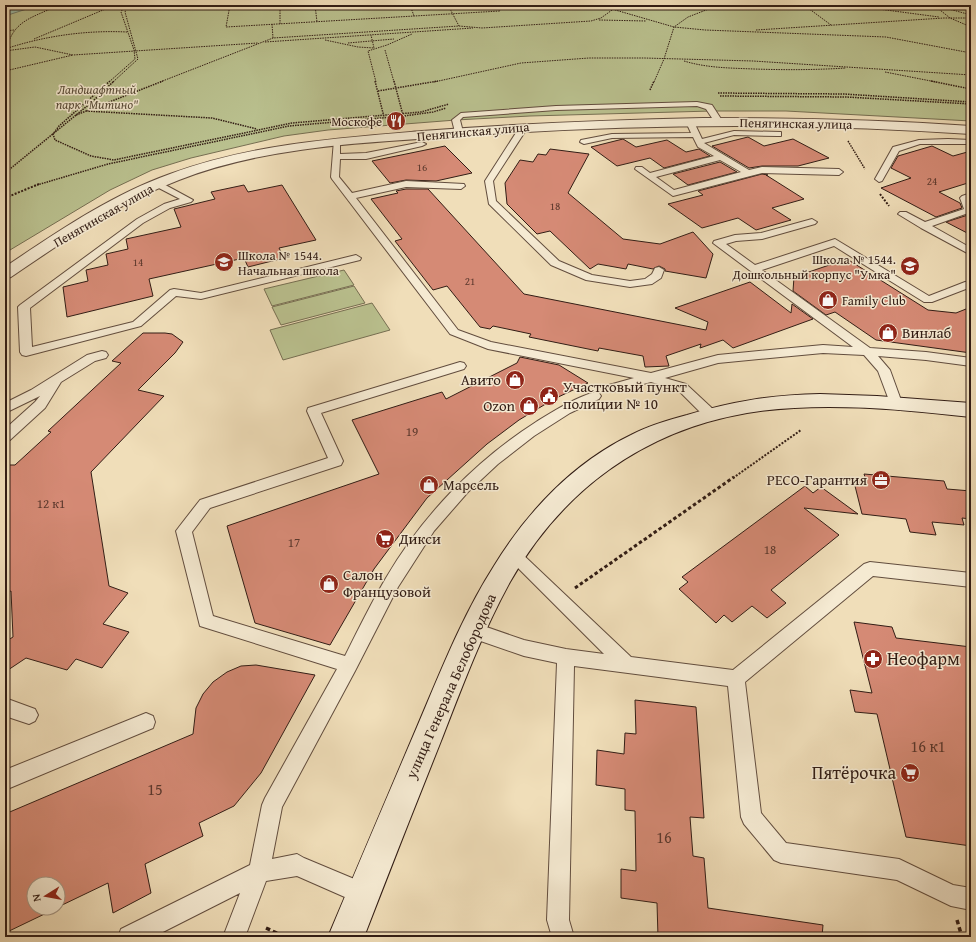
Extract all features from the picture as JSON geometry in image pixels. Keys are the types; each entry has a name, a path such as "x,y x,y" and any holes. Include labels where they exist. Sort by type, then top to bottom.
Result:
{"street":[{"name":"Пенягинская улица","path":"5,274 104,211 139,192 210,165 279,148 524,127 690,122 774,122 971,130"},
{"name":"улица Генерала Белобородова","path":"346,937 472,630 513,554 538,521 564,492 594,468 634,443 664,430 710,414 749,406 788,402 843,401 896,403 971,410"}],"lane":[{"path":"459,132 456,120 461,115 556,108 697,104 709,107 719,122"},
{"path":"690,122 701,145 748,173"},
{"path":"524,127 490,181 492,202 555,263 590,278 630,284 648,282 658,276 659,270"},
{"path":"940,128 948,141"},
{"path":"584,142 612,136 698,138 734,133 778,134"},
{"path":"337,142 335,177 454,332 488,345 648,377 682,387 710,414"},
{"path":"879,179 896,149 919,142 971,142"},
{"path":"336,157 366,156 422,144"},
{"path":"649,176 722,158"},
{"path":"639,169 673,194 762,170 839,172"},
{"path":"158,184 188,200 167,206 140,221 24,307 26,352 137,324 174,292 201,296 356,258"},
{"path":"350,196 406,184 461,186"},
{"path":"924,226 969,210 965,198 971,196"},
{"path":"903,214 971,252"},
{"path":"812,222 762,236 735,238 718,243 866,351 884,370 896,403"},
{"path":"754,269 835,242 928,300 969,284"},
{"path":"613,388 648,377 718,359 752,354 823,349 926,356 971,362"},
{"path":"5,409 91,358 102,355"},
{"path":"349,665 206,621 184,530 205,504 336,461 313,410 460,366"},
{"path":"5,437 40,405 58,378"},
{"path":"234,937 259,872 272,805 349,665 392,582 429,527 463,488 493,460 529,433 565,410 595,396"},
{"path":"513,554 627,665"},
{"path":"472,630 524,648 566,657 736,679 870,569 971,580"},
{"path":"563,937 558,920 566,657"},
{"path":"736,679 751,817 781,853 899,870 951,895 971,898"},
{"path":"5,707 29,715"},
{"path":"5,780 146,722"},
{"path":"130,937 259,872 297,865 364,894"}],"path":[{"path":"5,56 7,41 14,30 30,18 59,5"},
{"path":"6,50 115,5"},
{"path":"5,173 76,115 138,59 138,52 125,12 128,5"},
{"path":"230,5 226,27 367,20 500,11 496,5"},
{"path":"280,5 280,24"},
{"path":"315,5 317,22"},
{"path":"410,5 414,16"},
{"path":"448,5 459,26"},
{"path":"598,5 674,27 886,37 971,52"},
{"path":"598,20 618,5"},
{"path":"652,86 664,59 674,27 688,17 719,5"},
{"path":"804,5 832,25"},
{"path":"848,5 944,18"},
{"path":"934,6 971,15"},
{"path":"934,6 950,18 971,27"},
{"path":"743,31 944,18 971,18"},
{"path":"5,71 73,55 138,52 261,42 598,20 650,21"},
{"path":"272,24 273,38"},
{"path":"76,115 273,38 459,26 482,28"},
{"path":"5,31 14,30"},
{"path":"30,41 119,30"},
{"path":"110,31 127,32"},
{"path":"370,31 374,48"},
{"path":"382,111 368,51 387,45 414,33"},
{"path":"392,34 394,39"},
{"path":"321,39 374,48"},
{"path":"345,44 394,39 398,40"},
{"path":"6,50 35,47 73,55"},
{"path":"385,50 402,109"},
{"path":"378,91 425,84 487,69 533,61 581,59 664,59 783,63 971,75"},
{"path":"681,60 699,66 713,68 782,70 859,68"},
{"path":"876,70 971,88"},
{"path":"85,111 212,118 259,129 270,130"},
{"path":"560,599 801,430"},
{"path":"266,928 285,937"}],"green space":[{"name":"Ландшафтный парк \"Митино\"","path":"5,5 971,5 971,121 786,111 712,111 530,116 456,120 328,130 284,136 191,158 152,170 110,190 5,253"},
{"path":"344,270 354,285 272,306 264,289"},
{"path":"354,286 365,303 281,325 272,307"},
{"path":"372,303 390,330 283,360 270,330"}],"shaded area":[{"path":"5,5 39,5 5,16"}],"building":[{"path":"748,137 764,146 793,139 829,158 798,166 762,166 749,168 712,146"},
{"path":"623,139 636,147 667,140 686,152 699,149 710,156 664,168 650,158 617,166 591,147"},
{"path":"445,146 472,173 436,181 406,180 390,183 372,161"},
{"path":"932,146 953,156 971,151 971,182 939,192 960,203 962,208 936,217 881,188 911,178 891,168 898,156"},
{"path":"550,149 589,154 568,193 623,239 660,244 693,232 713,254 706,278 665,271 665,269 659,266 653,269 628,264 626,269 598,264 590,269 550,231 537,234 507,204 505,183 520,160 533,162 538,154 546,155"},
{"path":"720,162 737,172 688,185 673,174"},
{"path":"762,174 768,175 766,175 804,199 772,208 791,220 756,230 738,218 702,228 668,204 703,195 698,191"},
{"path":"244,185 248,192 282,185 316,240 279,248 284,258 248,267 244,258 149,279 153,296 67,317 63,287 88,281 86,270 108,265 106,254 128,249 126,239 181,227 174,209 215,199 211,192"},
{"path":"406,189 428,189 524,294 706,330 708,322 675,308 750,282 791,313 792,304 813,319 733,348 723,340 700,348 701,344 666,356 669,366 645,367 643,356 599,348 598,351 529,337 531,334 493,326 490,329 480,327 447,286 433,290 395,241 402,239 371,199 398,193 396,191"},
{"path":"971,214 971,235 946,222"},
{"path":"847,259 928,310 956,313 971,307 971,353 876,340 835,312 826,315 793,291 794,277"},
{"path":"143,333 172,334 183,342 175,353 138,390 164,396 91,472 109,586 128,593 103,624 129,632 102,668 76,659 67,670 26,658 5,672 5,642 13,637 11,591 5,593 5,522 7,522 5,465 15,465 51,432 48,431 121,363 112,361"},
{"path":"520,357 559,365 588,383 554,399 519,420 487,444 427,498 374,569 330,645 255,623 227,526 379,474 352,420 442,392 446,399 517,363"},
{"path":"864,474 944,481 947,489 971,491 971,519 962,518 964,525 932,522 936,535 910,532 906,519 862,514 853,478 866,480"},
{"path":"805,486 813,493 821,487 858,514 804,508 839,535 771,590 786,603 767,618 752,606 732,622 724,615 716,623 679,589 688,582 682,577"},
{"path":"854,622 892,627 896,638 971,647 971,846 906,837 877,714 855,712 850,690 872,693"},
{"path":"256,665 315,675 261,773 234,806 199,823 203,836 145,864 151,893 113,913 108,883 66,903 66,876 26,876 26,916 40,916 5,933 5,814 193,734 196,708 203,694 213,682 227,672 241,666"},
{"path":"635,700 696,707 704,818 690,817 693,856 704,858 708,908 823,925 822,937 658,937 657,903 621,898 621,869 636,871 635,811 625,810 625,789 596,785 597,750 624,754 625,733 636,734"}],"place":[{"name":"Москофе","path":"396,121"},
{"name":"Школа № 1544. Начальная школа","path":"224,262"},
{"name":"Школа № 1544. Дошкольный корпус \"Умка\"","path":"910,266"},
{"name":"Family Club","path":"828,300"},
{"name":"Винлаб","path":"888,333"},
{"name":"Авито","path":"515,380"},
{"name":"Участковый пункт полиции № 10","path":"549,396"},
{"name":"Ozon","path":"529,406"},
{"name":"РЕСО-Гарантия","path":"881,480"},
{"name":"Марсель","path":"429,485"},
{"name":"Дикси","path":"385,539"},
{"name":"Салон Французовой","path":"329,584"},
{"name":"Неофарм","path":"873,659"},
{"name":"Пятёрочка","path":"910,773"}]}
